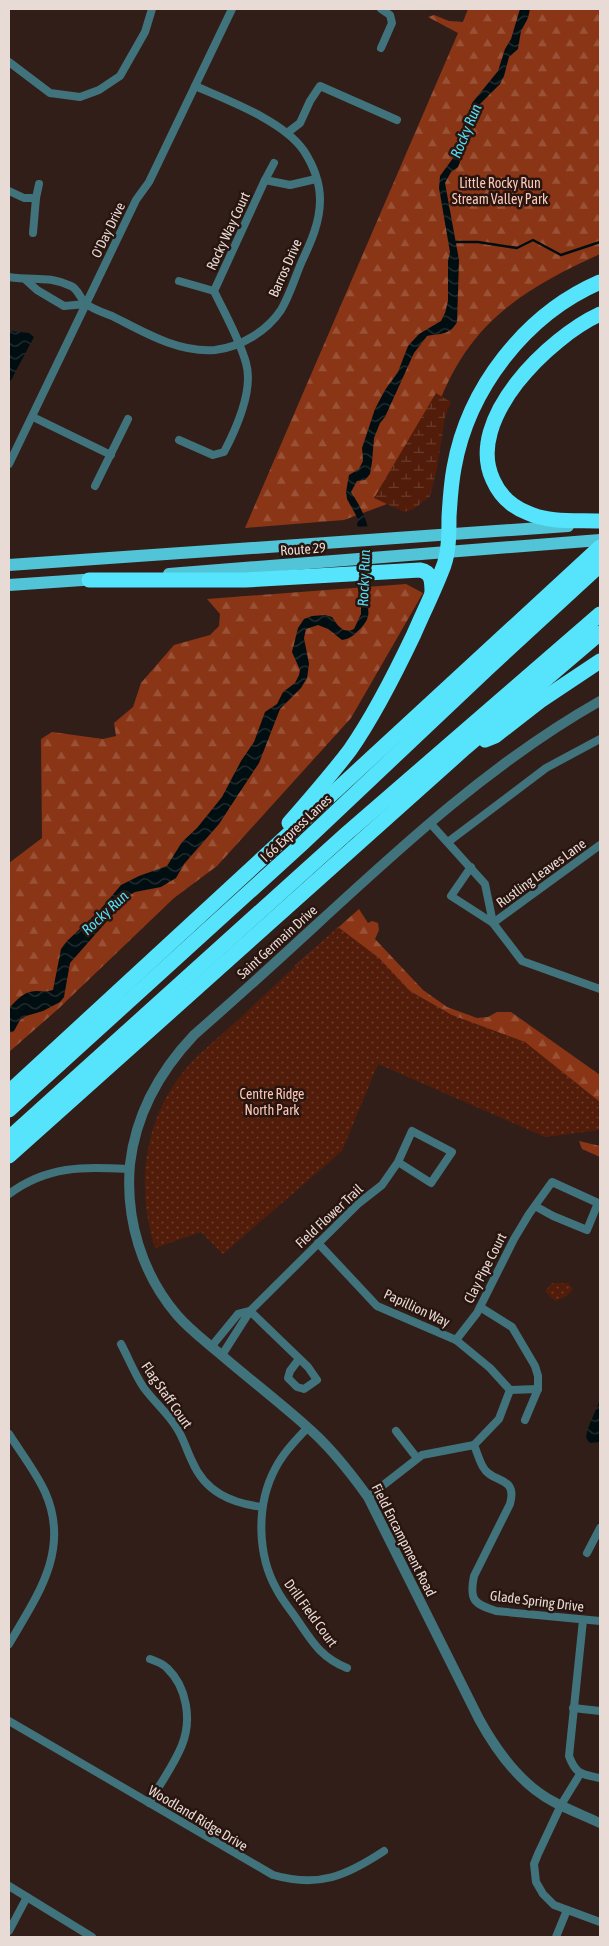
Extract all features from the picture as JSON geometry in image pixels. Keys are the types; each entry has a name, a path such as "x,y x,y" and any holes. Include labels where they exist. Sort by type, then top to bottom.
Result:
{"highway":[{"path":"213,904 313,796 349,750 382,698 432,594 447,553 451,490 459,446 474,406 487,382 503,360 533,326 561,304 600,282"},
{"path":"600,314 569,332 550,347 525,372 497,417 491,432 487,452 491,475 496,486 506,500 520,510 546,518 600,522"},
{"path":"9,1092 600,547"},
{"path":"89,580 245,580 328,569 387,564 426,571 431,578 432,594"},
{"name":"I 66 Express Lanes","path":"9,1110 303,843 600,565"},
{"path":"9,1138 346,834 600,614"},
{"path":"9,1156 465,748 600,633"},
{"path":"465,748 495,736 540,701 600,661"}],"main road":[{"name":"Route 29","path":"9,565 600,522"},
{"path":"387,564 447,553 600,540"},
{"path":"9,585 89,580"}],"street":[{"path":"9,62 50,93 80,97 99,90 120,76 144,32 152,9"},
{"name":"O'Day Drive","path":"9,464 136,200 149,182 232,9"},
{"path":"381,9 390,15 392,23 381,48"},
{"name":"Barros Drive","path":"86,304 163,341 182,347 215,350 239,344 251,338 269,324 286,300 317,224 320,202 313,167 304,150 287,132 268,120 195,86"},
{"path":"287,132 300,123 310,101 320,86 397,120"},
{"name":"Rocky Way Court","path":"214,291 274,163"},
{"name":"Rocky Way Court","path":"265,180 290,185 316,179"},
{"path":"33,233 39,184"},
{"path":"9,191 24,198 36,198"},
{"path":"9,278 26,280 54,279 74,287 86,304"},
{"path":"26,280 37,290 64,306 86,304"},
{"name":"Rocky Way Court","path":"179,281 214,291 247,365 246,394 238,425 224,452 213,455 179,440"},
{"path":"33,417 111,455"},
{"path":"95,486 128,419"},
{"name":"Saint Germain Drive","path":"130,1169 134,1142 145,1104 160,1076 179,1051 384,862 430,823 502,766 600,701"},
{"path":"448,842 546,768 600,739"},
{"path":"430,823 485,884 493,923 522,961 600,989"},
{"name":"Rustling Leaves Lane","path":"471,868 450,896 493,923 600,845"},
{"name":"Field Flower Trail","path":"222,1355 250,1310 360,1203 382,1185 398,1162 412,1131 452,1152 431,1183 398,1162"},
{"path":"9,1194 37,1177 60,1170 87,1167 130,1169"},
{"name":"Field Encampment Road","path":"130,1169 132,1216 138,1242 147,1268 163,1297 178,1316 212,1347 308,1427 343,1465 368,1497 486,1732 498,1751 540,1793 600,1823"},
{"name":"Clay Pipe Court","path":"456,1340 480,1306 514,1239 535,1206 552,1182 598,1203 587,1230 553,1216 535,1206"},
{"name":"Papillion Way","path":"318,1243 377,1306 456,1340 490,1368 510,1390"},
{"path":"480,1306 512,1327 535,1366 538,1376 538,1389 525,1420"},
{"path":"250,1310 299,1359"},
{"name":"Field Flower Trail","path":"212,1347 238,1314 250,1310"},
{"name":"Flag Staff Court","path":"121,1344 143,1386 178,1430 192,1463 203,1480 215,1491 227,1498 243,1505 262,1507"},
{"path":"368,1497 422,1455 474,1445 499,1419 510,1390 538,1389"},
{"name":"Drill Field Court","path":"308,1427 274,1469 265,1493 262,1507 263,1550 268,1570 277,1590 319,1651 333,1662 347,1668"},
{"path":"396,1431 417,1458"},
{"path":"9,1434 46,1493 52,1516 54,1535 53,1556 45,1581 9,1644"},
{"name":"Glade Spring Drive","path":"474,1445 483,1468 510,1486 513,1493 510,1504 474,1576 472,1586 473,1597 480,1606 496,1611 600,1621"},
{"path":"587,1553 600,1528"},
{"path":"583,1620 569,1756 573,1766 580,1774 600,1778"},
{"path":"149,1803 181,1747 187,1716 184,1696 174,1676 166,1667 150,1659"},
{"path":"573,1708 600,1711"},
{"name":"Woodland Ridge Drive","path":"9,1721 261,1869 286,1878 312,1881 337,1876 360,1867 384,1851"},
{"path":"580,1774 561,1805 534,1864 536,1882 543,1894 554,1905 600,1922"},
{"path":"9,1886 92,1937"},
{"path":"9,1931 28,1898"},
{"path":"556,1937 567,1910"}],"green space":[{"name":"Little Rocky Run Stream Valley Park","path":"468,9 600,9 600,254 570,268 518,299 496,317 477,337 460,361 445,388 430,429 414,494 344,520 245,528 458,33 428,17 434,15 449,21 463,22"},
{"path":"436,393 451,402 445,417 437,469 430,496 414,509 404,512 374,498"},
{"path":"406,584 423,593 351,718 217,866 174,898 57,1010 9,1052 9,863 42,838 41,739 52,732 103,739 116,736 114,723 133,707 141,683 174,645 210,635 219,626 220,614 207,599"},
{"path":"359,909 368,923 372,921 378,923 379,930 375,939 423,990 447,1007 477,1018 488,1017 497,1012 511,1012 600,1075 600,1125 295,966"},
{"name":"Centre Ridge North Park","path":"338,927 379,958 410,991 452,1015 525,1042 600,1102 600,1130 545,1137 378,1064 342,1151 223,1254 201,1232 155,1248 146,1202 147,1156 159,1112 170,1092 195,1058"},
{"path":"579,1141 600,1146 600,1157 582,1149"},
{"path":"552,1283 568,1283 573,1289 567,1296 555,1301 545,1291"}],"water":[{"name":"Rocky Run","path":"520,9 530,9 528,18 521,31 518,49 509,57 500,84 476,108 466,146 458,167 451,172 445,183 459,260 457,322 448,332 427,336 414,353 374,438 370,474 365,480 357,481 351,492 360,507 369,530 372,569 366,589 367,620 349,638 342,640 328,629 318,625 306,629 304,638 309,664 307,678 301,688 280,709 259,763 219,824 184,864 176,878 161,887 135,892 130,895 70,963 64,997 60,1002 43,1011 26,1016 20,1020 14,1031 9,1033 9,1008 21,996 32,991 53,990 61,949 67,941 100,910 121,885 167,866 182,842 197,828 222,797 241,761 254,742 265,712 277,704 283,692 295,683 299,675 300,670 292,652 298,628 304,619 325,615 332,617 344,630 354,629 361,614 357,584 363,569 361,532 357,525 358,519 347,499 346,492 349,475 359,469 363,461 362,448 375,409 385,390 398,372 408,346 419,334 441,321 445,313 448,301 448,261 450,252 439,188 440,176 456,154 472,103 498,71 505,49 511,39"},
{"path":"9,331 29,333 34,337 9,384"},
{"path":"600,1399 600,1442 589,1443 586,1437 587,1432"}],"pier":[{"path":"371,526 374,534 375,571 370,583 354,584 361,565 360,537 355,527"}],"waterway":[{"path":"453,242 478,242 517,248 533,240 561,255 600,242"}]}
